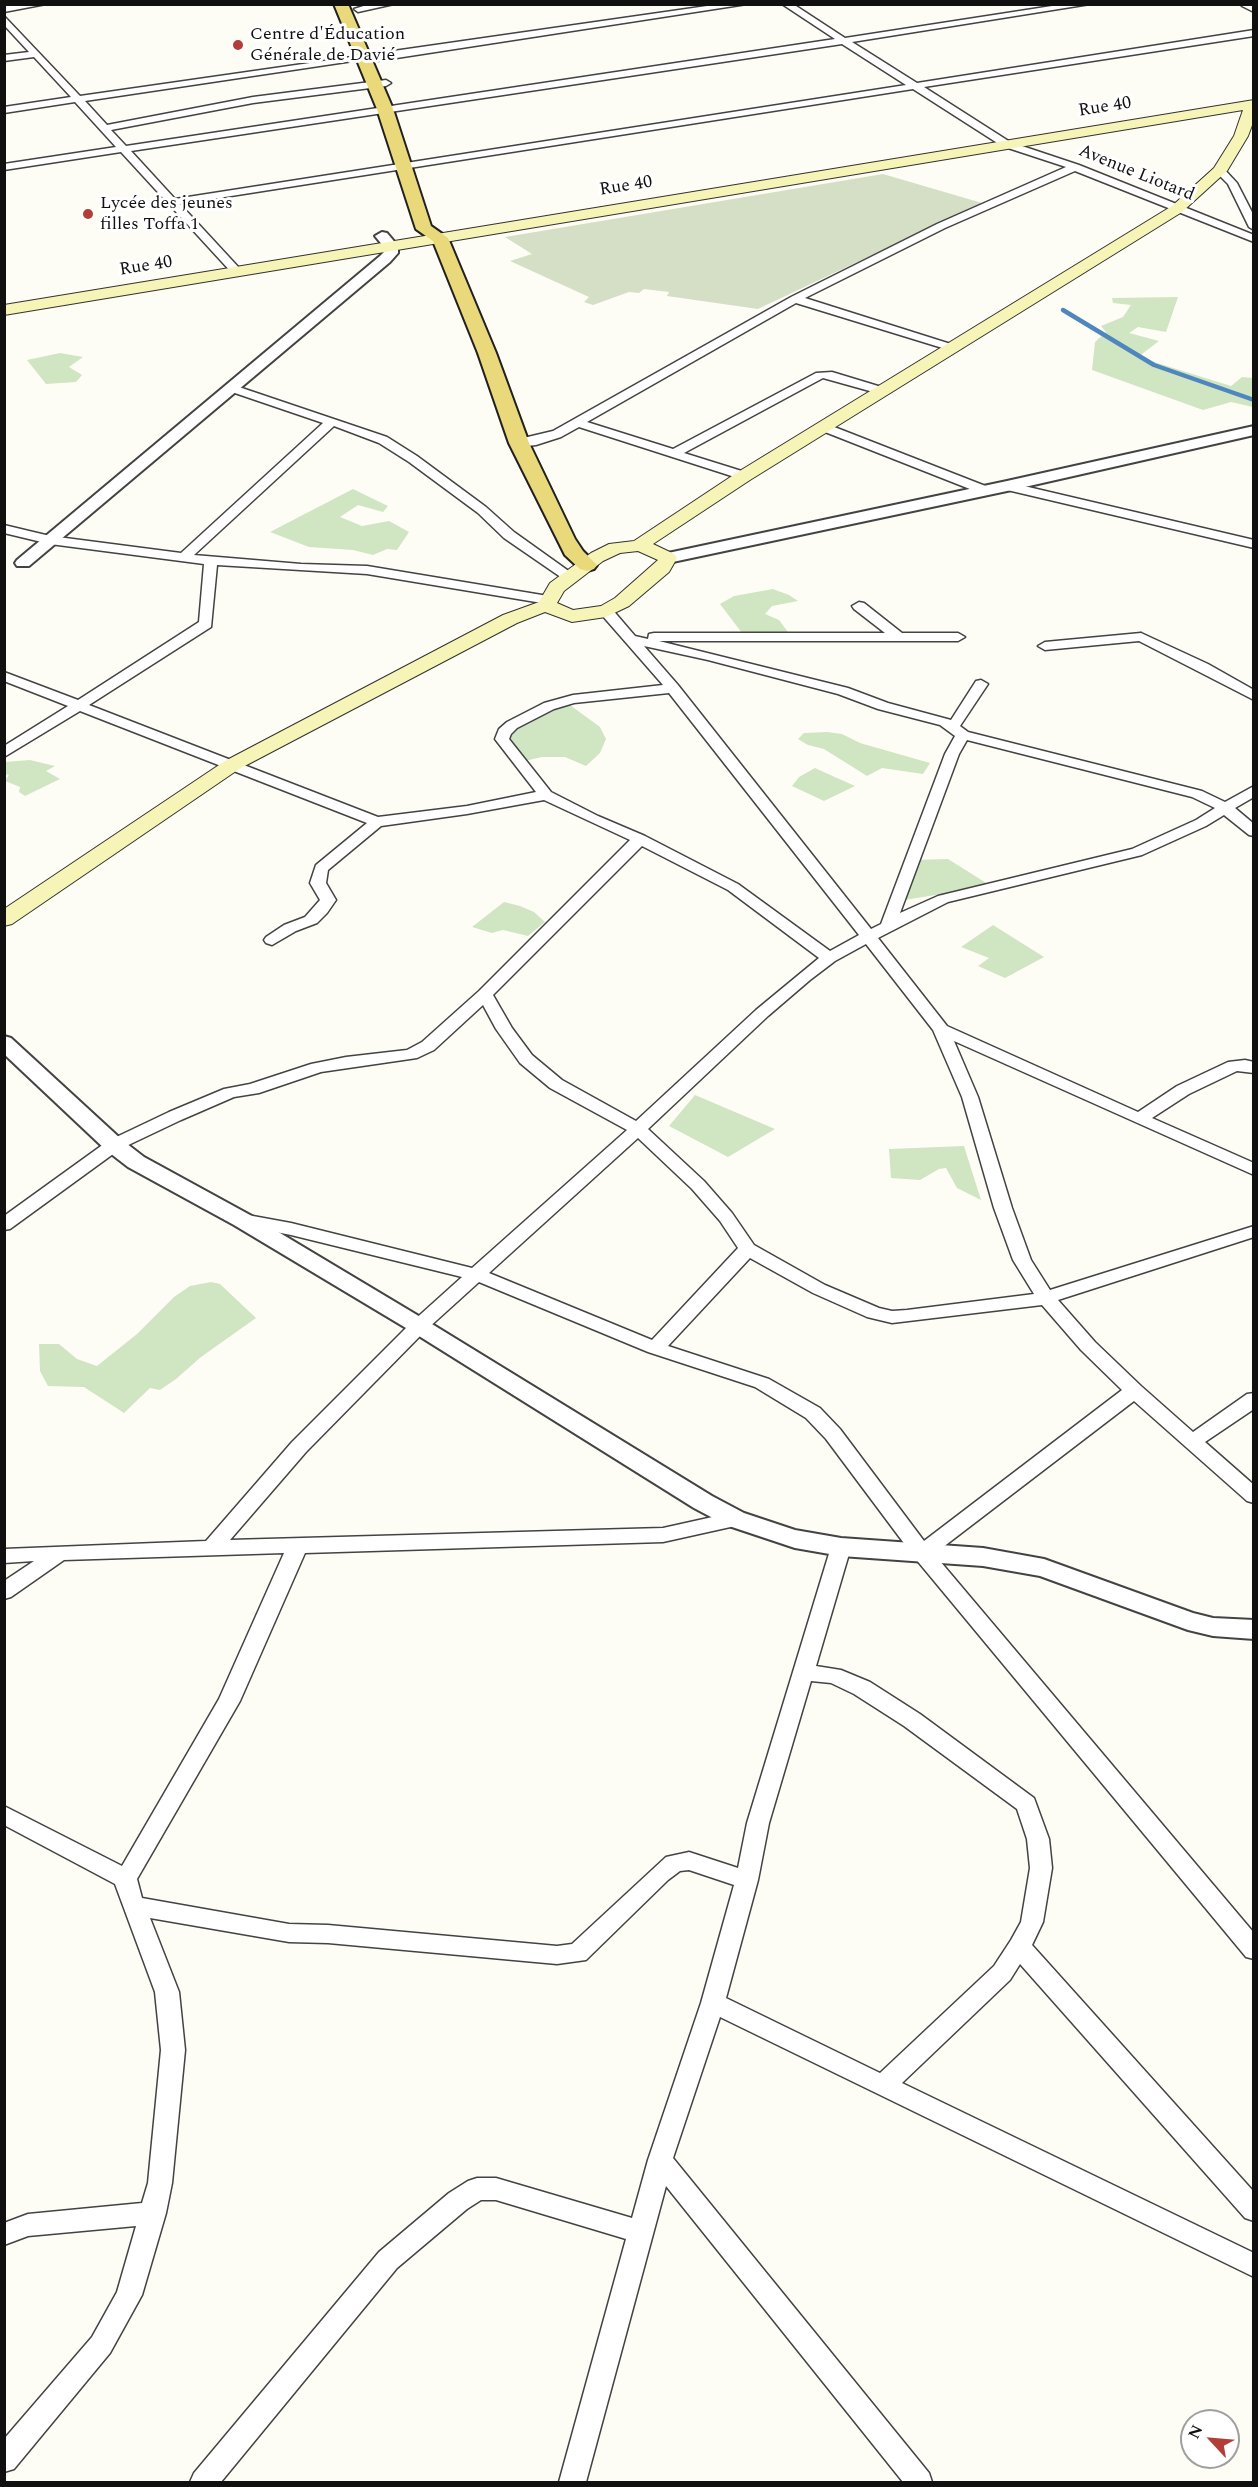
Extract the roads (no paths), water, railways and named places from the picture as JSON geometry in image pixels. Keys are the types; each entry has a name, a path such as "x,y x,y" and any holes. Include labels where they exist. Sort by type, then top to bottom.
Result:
{"main road":[{"path":"341,4 373,56"},
{"path":"357,7 380,84 487,353 519,442 565,539 576,555 587,565"},
{"path":"638,546 744,476 1177,209 1220,171 1241,136 1253,101"},
{"name":"Rue 40","path":"4,310 232,267 387,241 436,228 993,135 1253,101"},
{"name":"Rue 40","path":"436,228 1006,144 1253,101"},
{"path":"411,166 430,198"},
{"name":"Rue 40","path":"4,299 232,267"},
{"path":"4,919 232,765 510,619 548,602 557,587 615,548 638,546 662,553 668,558 662,568 622,602 606,611 572,616 554,610 548,602"}],"street":[{"path":"4,9 42,4"},
{"path":"357,7 390,4"},
{"path":"4,110 743,4"},
{"name":"Avenue Liotard","path":"786,4 1006,144 1075,167 1254,238"},
{"path":"4,166 1086,4"},
{"path":"1245,4 1254,9"},
{"path":"4,19 232,267"},
{"path":"173,202 1254,33"},
{"path":"4,58 37,54"},
{"path":"105,128 253,100 380,84"},
{"path":"519,442 547,439 795,299 941,226 1075,167"},
{"path":"1220,171 1232,183 1254,227"},
{"path":"23,563 385,259 390,252 387,241"},
{"path":"795,299 953,348"},
{"path":"677,452 820,375 828,374 884,391"},
{"path":"230,388 375,436 413,459 482,510 508,535 570,577"},
{"path":"184,557 331,422"},
{"path":"579,423 677,452 744,476"},
{"path":"824,427 984,490"},
{"path":"668,558 1007,486 1254,430"},
{"path":"1007,486 1254,544"},
{"path":"4,529 50,540 211,561 301,568 368,570 548,602"},
{"path":"4,753 206,624 211,561"},
{"path":"859,606 897,636"},
{"path":"606,611 673,688 941,1029 970,1097 1003,1208 1022,1260 1046,1298 1088,1346 1134,1391 1254,1496"},
{"path":"631,639 687,636 958,637"},
{"path":"1045,646 1141,637 1254,696"},
{"path":"631,639 709,656 843,691 883,706 933,718 958,731 1179,789 1224,807 1254,832"},
{"path":"4,676 378,822 467,810 546,795"},
{"path":"888,926 952,754 958,731 981,684"},
{"path":"673,688 573,699 549,706 512,725 504,732 502,739 546,795 584,815 640,838 733,887 829,958"},
{"path":"212,1548 299,1447 419,1326 804,976 829,958 928,905 959,894 1137,852 1201,823 1254,790"},
{"path":"272,940 290,928 311,920 322,910 328,900 318,883 321,868 378,822"},
{"path":"4,1225 114,1145 230,1093 254,1089 317,1068 411,1054 428,1046 485,994 640,838"},
{"path":"485,994 504,1029 525,1059 556,1084 638,1129 698,1185 726,1217 748,1250 819,1289 874,1313 892,1317 1046,1298 1254,1231"},
{"path":"941,1029 1254,1170"},
{"path":"4,1042 114,1145 136,1162 242,1220 419,1326 703,1502 735,1519 795,1539 841,1547 983,1557 1044,1568 1188,1621 1213,1627 1254,1630"},
{"path":"1140,1118 1183,1090 1234,1066 1245,1065 1254,1068"},
{"path":"242,1220 291,1229 477,1275 655,1348 762,1383 813,1413 833,1434 922,1552 1254,1950"},
{"path":"655,1348 748,1250"},
{"path":"922,1552 1134,1391"},
{"path":"1191,1442 1254,1399"},
{"path":"7,1553 297,1547 663,1535 735,1519"},
{"path":"4,2460 101,2345 129,2295 160,2183 172,2050 167,1992 128,1891 126,1879 229,1701 297,1547"},
{"path":"573,2482 660,2160 713,2003 747,1880 758,1823 841,1547"},
{"path":"4,1592 59,1553"},
{"path":"803,1672 834,1676 862,1688 912,1720 1026,1804 1038,1839 1041,1868 1032,1922 1019,1947 1002,1973 883,2086"},
{"path":"4,1814 126,1879"},
{"path":"135,1906 289,1933 328,1934 557,1955 578,1953 674,1863 689,1861 747,1880"},
{"path":"1019,1947 1254,2210"},
{"path":"713,2003 1254,2266"},
{"path":"660,2160 919,2482"},
{"path":"204,2482 388,2260 458,2201 477,2189 496,2189 640,2232"},
{"path":"4,2234 28,2225 153,2213"}],"waterway":[{"path":"1063,310 1154,365 1254,400"}],"place":[{"name":"Centre d'Éducation Générale de Davié","path":"238,45"},
{"name":"Lycée des jeunes filles Toffa 1","path":"88,214"}]}
